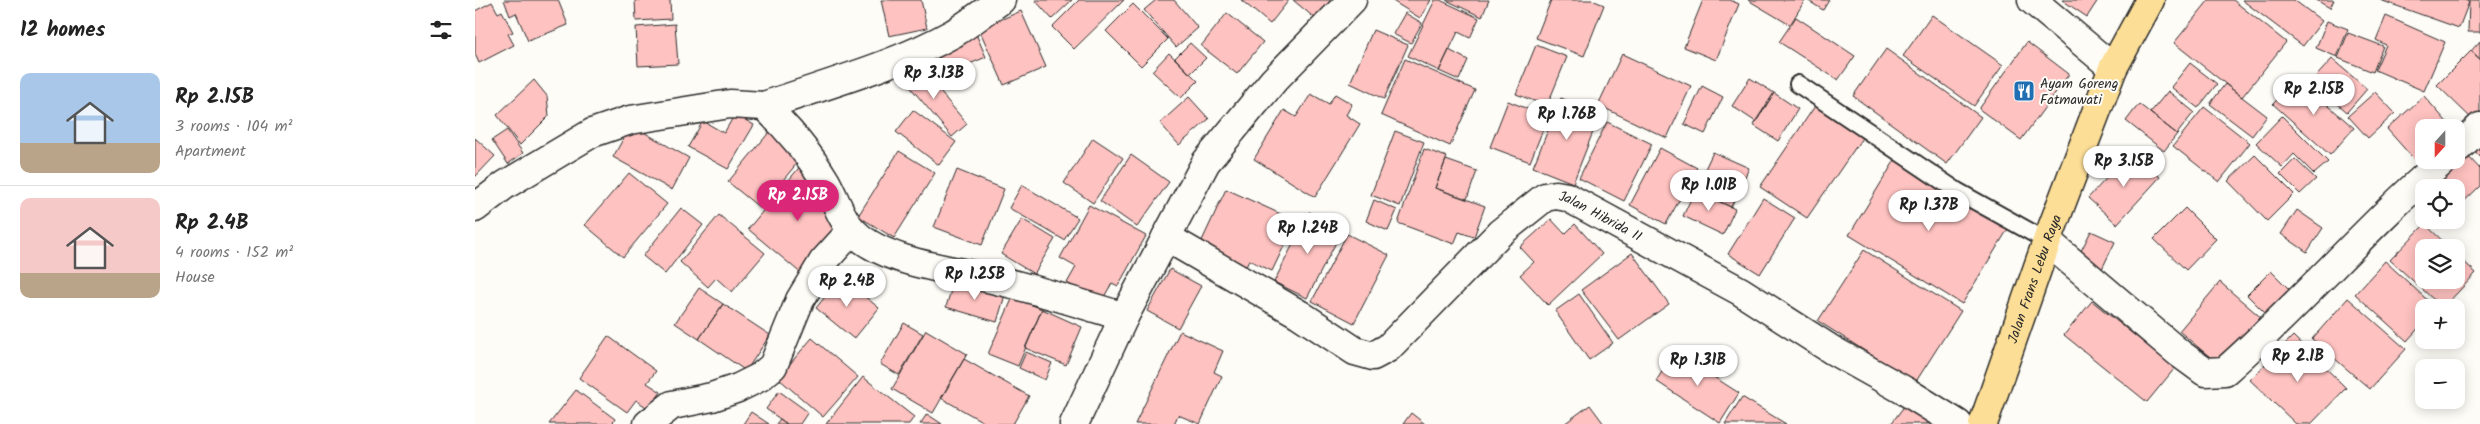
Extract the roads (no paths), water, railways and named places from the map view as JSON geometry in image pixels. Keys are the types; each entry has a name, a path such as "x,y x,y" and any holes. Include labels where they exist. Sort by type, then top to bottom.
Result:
{"main road":[{"name":"Jalan Frans Lebu Raya","path":"1983,424 2047,241 2113,68 2150,0"}],"street":[{"path":"475,208 505,185 592,133 630,120 730,104 764,106 912,52 954,32 1001,0"},
{"path":"1074,424 1124,317 1206,162 1274,80 1352,0"},
{"path":"2032,0 2113,68"},
{"path":"764,106 788,129 825,181 852,230 865,242 881,251 935,268 1048,293 1124,317"},
{"path":"2465,141 2480,127"},
{"path":"2047,241 2179,353 2205,372 2225,371 2253,346 2411,188 2433,169"},
{"name":"Jalan Hibrida II","path":"1166,237 1299,314 1355,351 1373,356 1388,348 1500,233 1545,197 1555,195 1567,197 1740,291 1832,350 1907,392 1958,424"},
{"path":"648,424 672,405 712,397 738,388 760,377 773,366 800,300 823,262 852,230"}],"lane":[{"path":"1798,84 1957,191 2047,241"}],"place":[{"name":"Ayam Goreng Fatmawati","path":"2024,91"}]}
